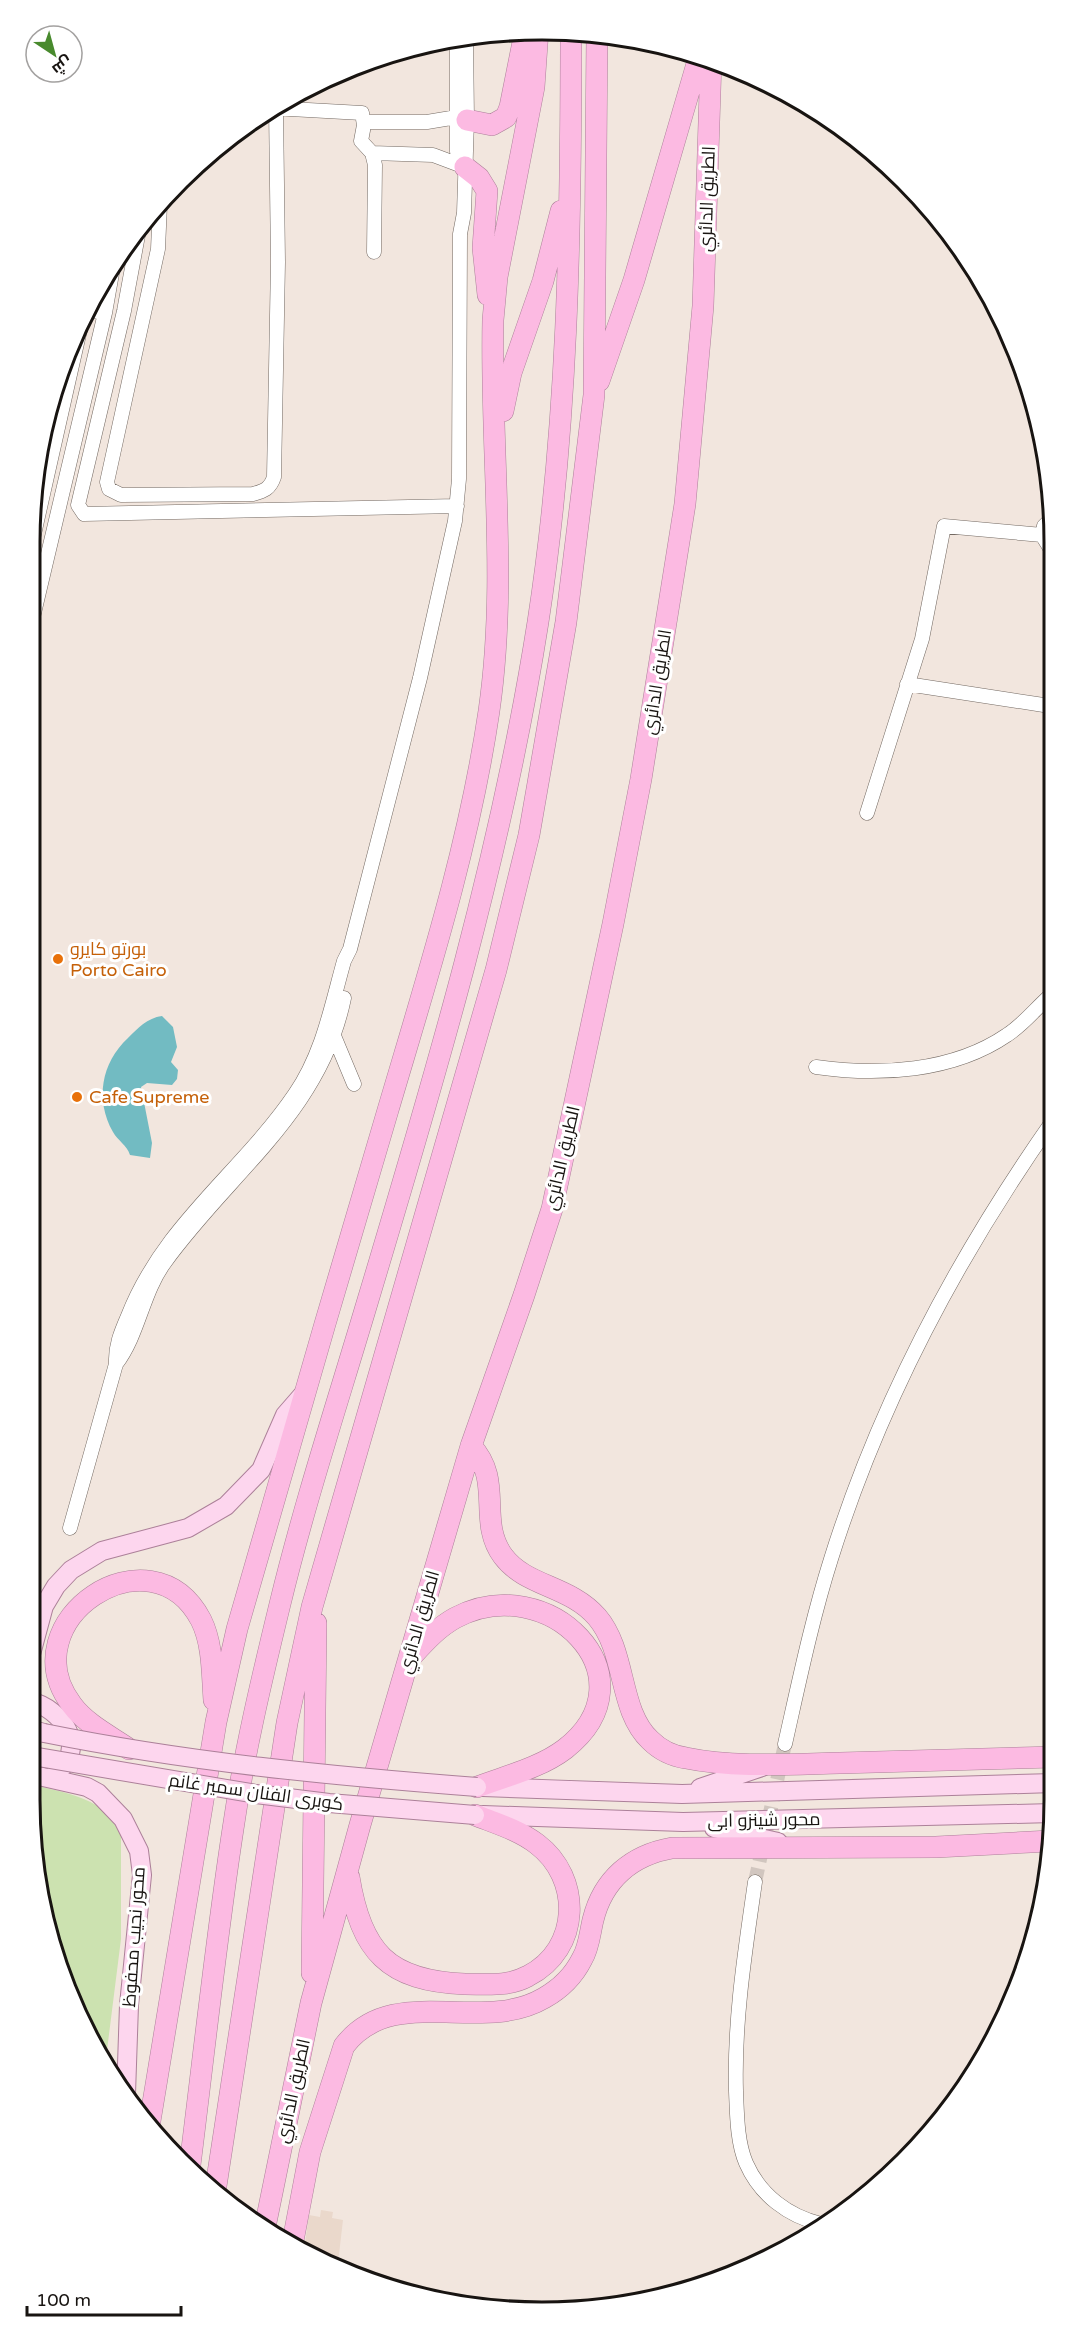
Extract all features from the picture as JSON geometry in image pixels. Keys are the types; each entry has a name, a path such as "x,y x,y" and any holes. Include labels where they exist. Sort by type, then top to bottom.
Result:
{"highway":[{"path":"151,2114 216,1722 237,1629 423,993 454,883 477,784 489,708 499,608 493,320 497,277 534,87 537,40"},
{"path":"462,119 492,126 506,117 510,108 523,41"},
{"path":"191,2159 233,1825 255,1711 307,1503 431,1091 466,961 518,733 539,620 565,353 571,170 572,42"},
{"path":"217,2182 287,1723 312,1607 496,970 529,835 566,622 594,395 597,44"},
{"path":"594,395 634,280 697,65"},
{"name":"الطريق الدائري","path":"267,2220 312,2003 348,1871 471,1446 525,1295 552,1209 641,779 685,504 703,306 711,70"},
{"path":"461,165 479,178 487,191 483,248 486,284 493,320"},
{"path":"496,451 511,373 543,281 571,170"},
{"path":"471,1446 482,1460 488,1476 490,1530 499,1550 521,1573 565,1592 598,1618 613,1643 634,1716 648,1739 671,1754 688,1759 769,1765 1044,1757"},
{"path":"129,1749 87,1720 64,1692 57,1669 58,1646 72,1613 89,1596 110,1585 133,1580 156,1583 177,1593 193,1608 205,1628 210,1650 216,1722"},
{"path":"409,1660 435,1631 465,1613 499,1606 534,1609 568,1625 588,1648 598,1678 598,1697 593,1715 577,1738 555,1756 477,1787"},
{"path":"312,1607 318,1640 312,2003"},
{"path":"348,1871 359,1923 372,1945 390,1963 411,1976 435,1982 497,1985 528,1976 546,1963 559,1946 570,1916 569,1895 563,1874 537,1844 475,1815"},
{"path":"294,2236 302,2187 326,2099 344,2046 364,2026 396,2013 490,2013 527,2006 544,1998 566,1980 583,1958 599,1902 606,1888 616,1875 642,1857 672,1848 936,1847 1041,1841"}],"main road":[{"path":"40,1621 44,1606 56,1586 71,1570 102,1551 188,1528 226,1506 261,1470 285,1415 306,1390"},
{"path":"40,1705 51,1710 70,1734 69,1758 59,1771 40,1777"},
{"name":"كوبرى الفنان سمير غانم","path":"40,1732 129,1749 274,1770 477,1787"},
{"name":"كوبرى الفنان سمير غانم","path":"40,1757 266,1795 329,1803 475,1815"},
{"path":"682,1794 769,1765"},
{"name":"محور نجيب محفوظ","path":"40,1777 87,1787 107,1801 130,1829 139,1851 142,1875 129,2005 126,2081"},
{"name":"محور شينزو ابى","path":"477,1787 682,1794 1044,1783"},
{"name":"محور شينزو ابى","path":"475,1815 683,1822 1043,1813"},
{"path":"683,1822 807,1848"}],"street":[{"path":"139,1302 160,1252 278,1116 303,1081 321,1043 344,961 350,949 420,678 457,507 460,234 464,213 461,165 466,47"},
{"path":"458,48 462,119"},
{"path":"290,109 362,113 364,122 360,141 372,153 375,165 374,252"},
{"path":"159,218 158,249 106,482 109,489 121,495 253,494 264,491 271,486 274,477 278,262 274,118"},
{"path":"364,122 427,122 462,119"},
{"path":"372,153 433,155 461,165"},
{"path":"136,249 124,311 78,505 84,514 457,507"},
{"path":"40,588 109,289"},
{"path":"97,312 105,313"},
{"path":"41,518 56,520"},
{"path":"867,813 926,624 944,526 1042,535"},
{"path":"1043,529 1044,538"},
{"path":"907,684 1044,705"},
{"path":"70,1528 116,1364 118,1339 171,1254 302,1100 317,1075 334,1036 351,970 350,949"},
{"path":"816,1067 884,1071 917,1067 959,1057 978,1051 1008,1034 1044,1001"},
{"path":"334,1036 354,1084"},
{"path":"785,1744 819,1597 843,1521 877,1432 918,1346 962,1263 1022,1164 1044,1133"},
{"path":"755,1882 740,1989 735,2047 737,2109 742,2151 756,2180 771,2198 790,2213 814,2221"}],"shaded area":[{"path":"321,2210 333,2212 332,2218 343,2220 339,2258 305,2242 309,2215 320,2217"}],"green space":[{"path":"40,1786 84,1799 96,1805 115,1823 121,1835 121,1939 107,2049 79,1992 58,1930 45,1865"}],"water":[{"path":"162,1016 173,1027 177,1047 171,1062 178,1070 177,1079 172,1085 147,1083 141,1087 152,1143 150,1158 130,1155 107,1120 103,1095 104,1082 107,1070 119,1048 143,1024"}],"tunnel":[{"path":"755,1882 785,1744"}],"place":[{"name":"بورتو كايرو Porto Cairo","path":"58,959"},
{"name":"Cafe Supreme","path":"77,1097"}]}
